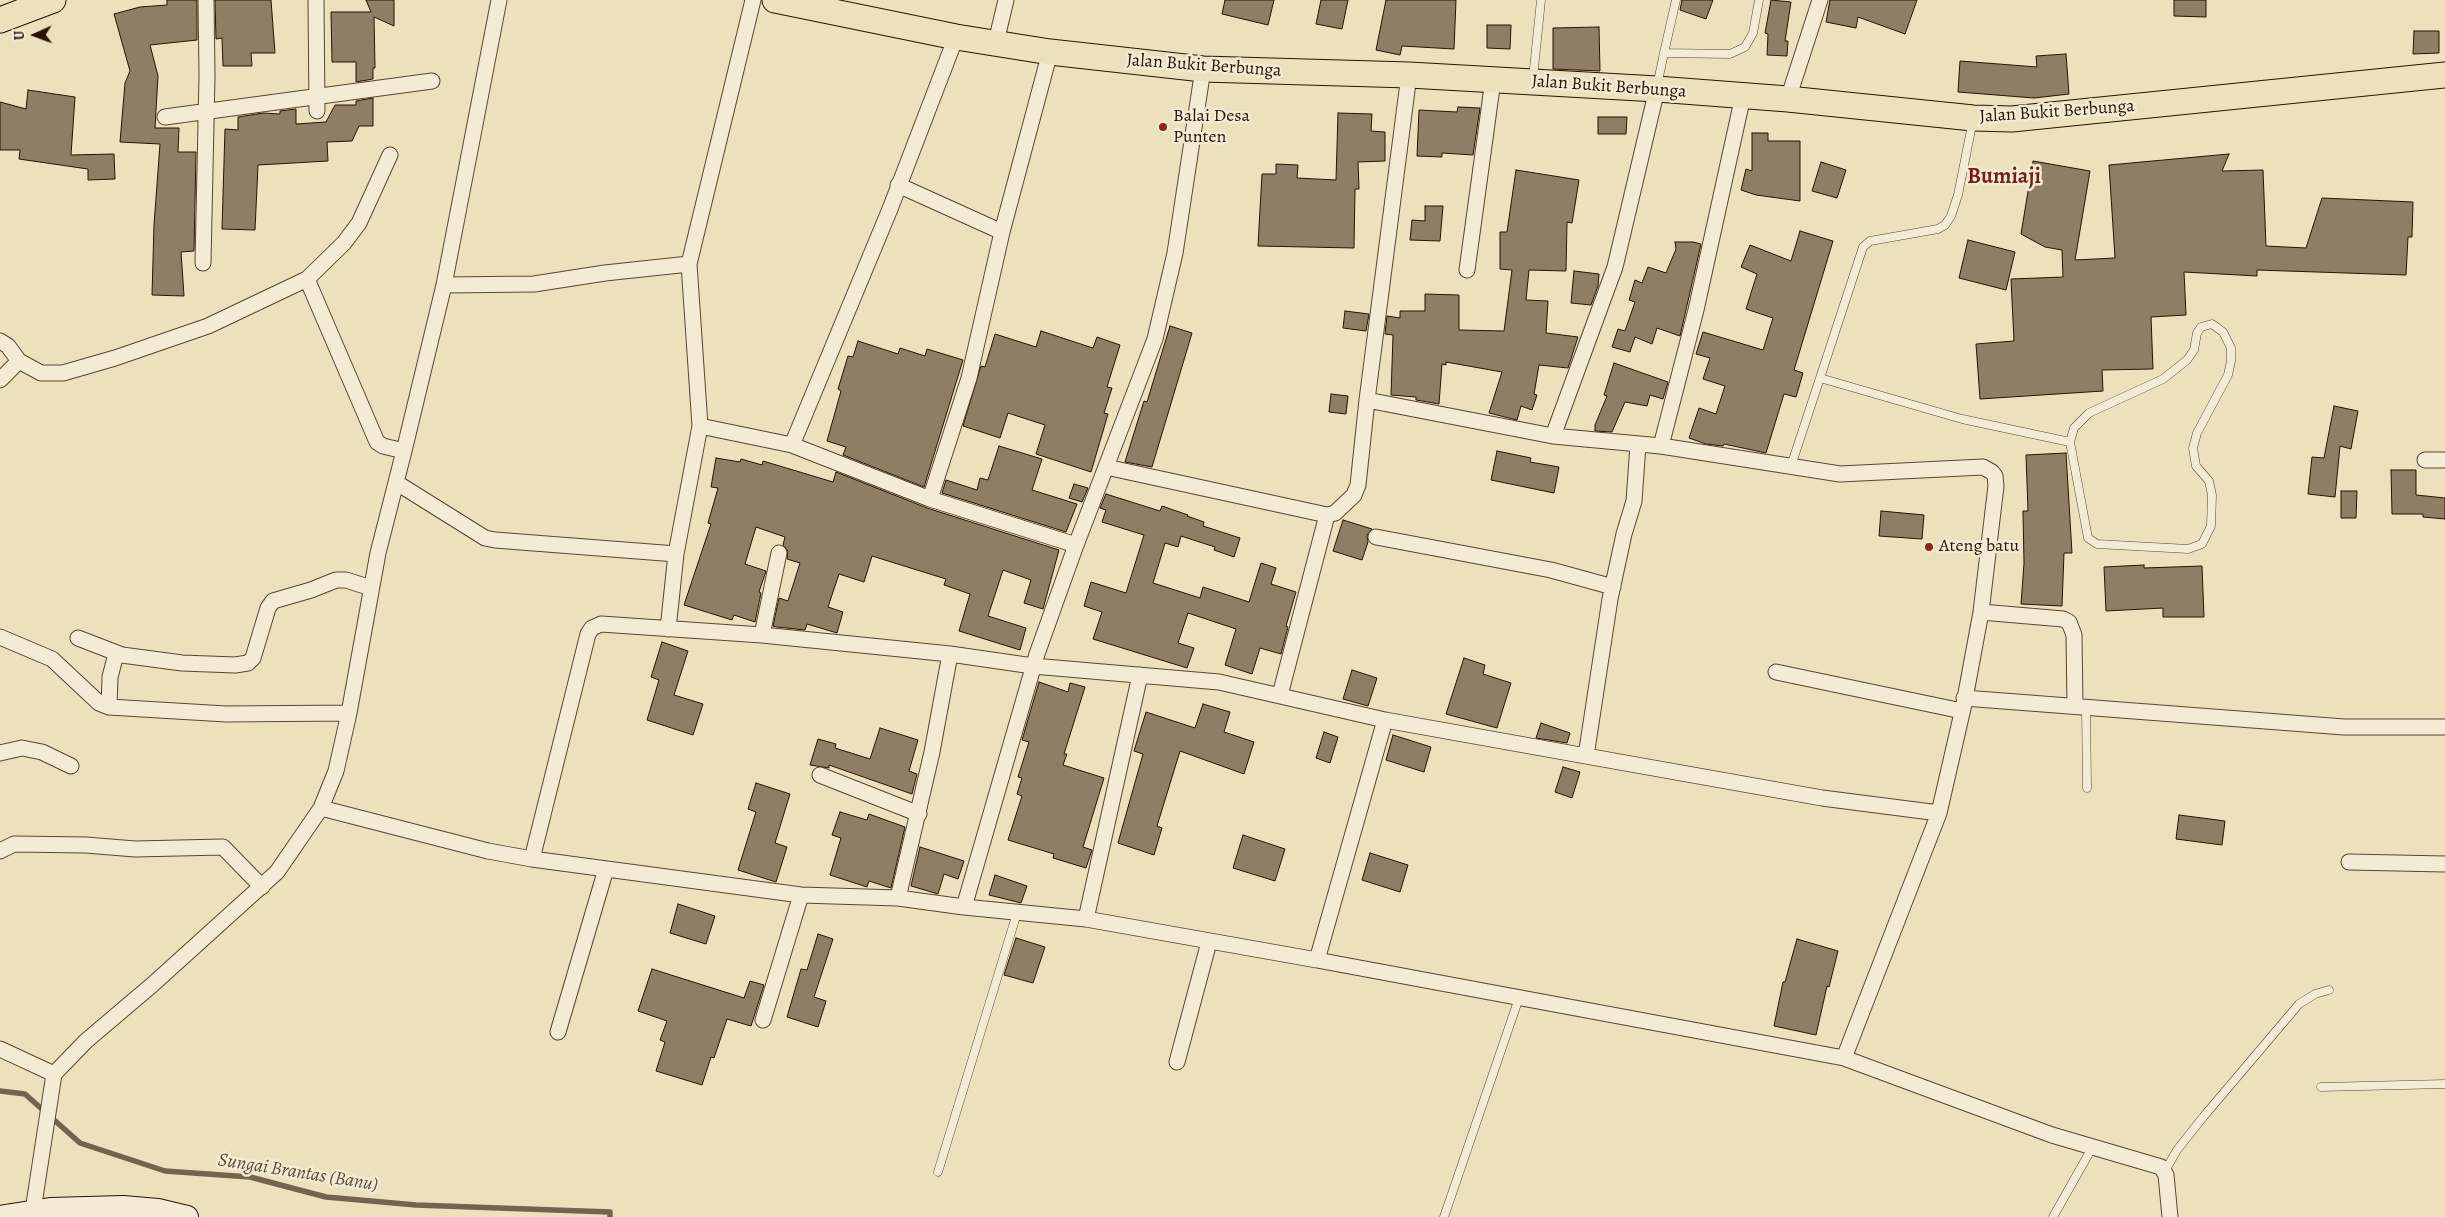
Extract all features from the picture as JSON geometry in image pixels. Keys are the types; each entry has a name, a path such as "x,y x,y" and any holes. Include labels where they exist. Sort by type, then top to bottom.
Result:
{"main road":[{"path":"0,20 53,0"},
{"name":"Jalan Bukit Berbunga","path":"775,0 956,37 1050,52 1203,69 1409,76 1657,89 1788,99 1973,118 2012,118 2445,75"}],"street":[{"path":"203,263 206,0"},
{"path":"316,0 317,111"},
{"path":"32,1214 42,1156 49,1094 54,1074 86,1040 152,985 278,872 321,808 336,771 349,714 378,554 397,483 444,284 499,0"},
{"path":"668,629 676,554 700,426 688,264 753,0"},
{"path":"996,42 1006,0"},
{"path":"1788,99 1820,0"},
{"path":"792,445 956,37"},
{"path":"930,499 969,378 1002,232 1050,52"},
{"path":"964,907 1033,666 1076,546 1155,340 1175,253 1203,69"},
{"path":"1106,467 1327,515 1334,513 1354,495 1358,485 1367,400 1409,76"},
{"path":"1468,270 1493,80"},
{"path":"165,117 432,81"},
{"path":"1553,436 1615,267 1657,89"},
{"path":"1661,446 1696,310 1743,96"},
{"path":"0,341 8,346 19,361 40,373 56,373 115,358 208,326 307,279 344,243 359,223 390,155"},
{"path":"898,185 1002,232"},
{"path":"444,284 534,284 605,273 688,264"},
{"path":"307,279 378,442 383,446 404,451"},
{"path":"0,380 19,361"},
{"path":"1367,400 1553,436 1661,446 1840,474 1862,475 1983,467 1989,469 1995,476 1996,486 1981,612 1939,813 1844,1058"},
{"path":"700,426 792,445 930,499 1076,546"},
{"path":"1586,756 1612,587 1634,501 1638,445"},
{"path":"2425,460 2445,460"},
{"path":"397,483 485,538 676,554"},
{"path":"1280,695 1327,515"},
{"path":"1376,537 1551,570 1612,587"},
{"path":"762,635 779,553"},
{"path":"78,638 116,654 182,663 235,665 248,663 253,658 268,608 273,601 311,590 336,580 372,585"},
{"path":"1981,612 2063,619 2069,622 2074,635 2080,706"},
{"path":"532,859 590,631 601,624 762,635 950,654 1033,666 1219,682 1385,720 1822,798 1939,813"},
{"path":"0,637 52,659 99,703 109,707 226,714 349,714"},
{"path":"109,707 110,677 116,654"},
{"path":"898,898 918,814 950,654"},
{"path":"1776,672 1963,705 2080,706 2344,727 2445,727"},
{"path":"1086,919 1140,675"},
{"path":"1317,960 1385,720"},
{"path":"0,753 22,748 42,752 71,766"},
{"path":"820,774 918,814"},
{"path":"321,808 488,851 532,859 801,895 898,898 964,907 1086,919 1844,1058 2092,1148 2161,1167 2164,1172 2170,1217"},
{"path":"0,851 14,844 86,845 135,849 223,847 262,887"},
{"path":"2349,862 2445,864"},
{"path":"558,1032 606,868"},
{"path":"763,1020 801,895"},
{"path":"1177,1062 1209,942"},
{"path":"0,1049 54,1074"},
{"path":"0,1217 32,1214 50,1209 123,1207 158,1210 187,1217"}],"lane":[{"path":"1533,82 1542,0"},
{"path":"1657,89 1676,0"},
{"path":"1664,53 1730,54 1745,47 1753,33 1759,0"},
{"path":"1791,466 1864,244 1870,241 1938,229 1951,216 1958,195 1973,118"},
{"path":"2212,324 2223,332 2231,348 2228,375 2197,433 2193,448 2194,459 2209,480 2212,495 2211,526 2202,544 2188,549 2104,545 2097,544 2088,538 2070,442 2074,428 2090,413 2163,379 2187,360 2194,350 2197,333 2201,327 2212,324"},
{"path":"1820,378 1962,419 2070,442"},
{"path":"2080,706 2086,788"},
{"path":"938,1172 1017,912"},
{"path":"2164,1172 2177,1150 2204,1116 2299,1004 2314,994 2329,990"},
{"path":"1444,1217 1519,998"},
{"path":"2321,1087 2445,1084"},
{"path":"2053,1217 2092,1148"}],"building":[{"path":"167,0 197,0 197,40 150,45 158,76 155,128 179,128 178,152 196,152 194,251 181,252 184,296 152,295 154,225 160,144 120,142 125,83 130,71 114,14 140,7 167,5"},
{"path":"215,0 271,0 275,53 251,53 252,66 223,66 222,38 216,39"},
{"path":"366,0 394,0 394,26 374,17 375,68 373,68 373,79 356,82 356,62 332,62 331,12 371,12"},
{"path":"1225,0 1274,0 1268,25 1222,14"},
{"path":"1321,0 1348,0 1342,29 1316,24"},
{"path":"1386,0 1456,0 1454,49 1402,46 1400,55 1376,50"},
{"path":"1682,0 1713,0 1706,19 1680,10"},
{"path":"1771,0 1791,2 1785,41 1788,41 1787,56 1767,55 1768,34 1765,33"},
{"path":"1830,0 1917,0 1905,34 1858,17 1856,28 1826,22"},
{"path":"2174,0 2206,0 2206,17 2174,16"},
{"path":"1487,25 1511,25 1510,49 1487,48"},
{"path":"1599,27 1600,71 1553,69 1553,28"},
{"path":"2414,31 2439,31 2439,53 2413,54"},
{"path":"2066,54 2069,94 2034,98 1958,92 1960,61 2037,67 2036,56"},
{"path":"28,90 75,97 71,155 114,154 115,179 88,180 88,169 19,159 20,150 0,150 0,102 26,109"},
{"path":"373,98 373,126 359,126 352,141 327,142 328,161 258,165 255,230 222,229 225,129 238,130 238,117 263,113 280,114 280,111 296,109 296,124 326,122 335,105 356,105 356,101"},
{"path":"1458,107 1480,108 1473,155 1442,153 1442,157 1417,156 1419,110 1457,112"},
{"path":"1338,113 1372,114 1371,131 1385,132 1385,161 1358,162 1359,189 1355,189 1354,248 1258,246 1262,174 1276,174 1276,164 1298,165 1297,178 1336,180"},
{"path":"1598,117 1627,117 1626,134 1598,134"},
{"path":"1752,133 1768,133 1768,141 1800,141 1800,201 1756,195 1741,190 1746,169 1752,171"},
{"path":"2229,154 2222,171 2263,170 2266,246 2306,248 2322,198 2413,202 2412,237 2408,237 2406,275 2257,270 2257,276 2184,272 2186,315 2151,317 2153,369 2102,370 2103,391 1980,399 1976,344 2014,341 2011,279 2063,277 2062,250 2045,247 2021,234 2033,161 2090,171 2075,260 2115,258 2109,165"},
{"path":"1821,162 1846,170 1837,198 1812,191"},
{"path":"1516,170 1579,180 1572,223 1567,222 1566,271 1529,270 1526,300 1548,301 1546,333 1578,337 1568,368 1539,365 1534,394 1537,395 1532,410 1521,406 1517,420 1489,413 1502,372 1446,362 1446,365 1442,364 1439,404 1416,400 1416,397 1391,395 1393,335 1385,334 1387,316 1400,318 1400,311 1425,311 1425,294 1459,295 1459,330 1504,331 1512,270 1500,269 1500,232 1507,232"},
{"path":"1425,206 1443,206 1440,241 1410,240 1412,220 1425,221"},
{"path":"1800,231 1833,241 1794,370 1803,373 1796,397 1784,394 1766,453 1724,444 1723,446 1706,444 1689,438 1699,408 1716,414 1725,386 1703,379 1710,358 1696,354 1703,332 1763,350 1773,318 1746,309 1757,274 1741,267 1750,245 1791,261"},
{"path":"1968,240 2015,252 2006,290 1959,278"},
{"path":"1675,242 1701,244 1680,336 1657,328 1652,344 1635,337 1630,352 1612,347 1618,329 1625,331 1635,302 1629,300 1635,280 1642,283 1648,267 1666,273 1676,249"},
{"path":"1574,271 1599,274 1598,286 1591,305 1571,303"},
{"path":"1345,311 1369,314 1366,331 1343,328"},
{"path":"1170,326 1192,333 1152,467 1125,462 1144,401 1147,402"},
{"path":"1041,331 1093,348 1097,337 1120,345 1107,387 1112,388 1104,413 1108,414 1091,472 1036,454 1045,425 1008,413 1000,438 963,426 981,366 985,367 995,334 1036,347"},
{"path":"858,341 898,354 900,348 925,356 927,349 963,360 924,487 843,455 846,447 827,441 841,391 838,389 848,356 853,357"},
{"path":"1614,363 1668,382 1663,399 1650,395 1647,406 1625,402 1612,432 1595,431 1595,425 1607,396 1604,395"},
{"path":"1331,394 1348,396 1346,414 1329,412"},
{"path":"2334,406 2358,411 2351,449 2340,446 2335,497 2308,494 2312,457 2324,458"},
{"path":"999,446 1042,459 1032,490 1077,504 1066,532 942,493 946,480 977,490 980,478 988,480"},
{"path":"1497,451 1531,458 1530,462 1559,467 1554,493 1491,480"},
{"path":"2066,453 2072,553 2064,553 2062,606 2021,604 2024,563 2023,511 2028,511 2026,455"},
{"path":"716,458 740,462 741,459 762,465 763,461 833,482 836,472 927,508 1059,550 1043,609 1024,603 1031,580 1003,570 988,616 1026,628 1020,650 959,631 970,594 944,585 946,579 872,556 864,582 839,574 828,607 843,612 837,633 807,624 805,630 773,626 779,598 788,601 800,563 787,559 788,551 783,545 785,537 756,527 745,564 766,571 759,592 761,593 755,622 734,615 732,620 684,605 711,524 708,523 718,488 711,487"},
{"path":"2391,470 2416,470 2416,495 2445,498 2445,519 2423,517 2423,514 2392,514"},
{"path":"1074,484 1088,488 1082,502 1069,498"},
{"path":"2341,491 2357,491 2356,518 2341,518"},
{"path":"1106,494 1160,511 1162,506 1204,522 1203,526 1240,538 1234,557 1214,550 1215,547 1181,536 1178,547 1165,543 1153,583 1200,598 1203,587 1249,602 1261,563 1276,568 1271,584 1296,592 1286,626 1288,627 1281,654 1260,648 1252,674 1225,665 1236,629 1188,613 1178,643 1194,648 1187,668 1093,639 1102,612 1084,606 1091,582 1126,593 1144,535 1102,522 1106,510 1100,508"},
{"path":"1881,511 1924,515 1922,539 1879,536"},
{"path":"1343,520 1372,529 1367,535 1368,542 1362,560 1333,551"},
{"path":"2144,565 2144,568 2202,566 2204,617 2163,617 2163,608 2106,611 2104,567"},
{"path":"662,642 688,651 674,695 703,704 693,735 647,720 659,680 651,677"},
{"path":"1464,658 1485,665 1483,674 1511,683 1497,728 1446,714"},
{"path":"1352,670 1377,678 1368,706 1343,699"},
{"path":"1039,682 1068,692 1070,683 1085,687 1064,754 1067,754 1063,765 1104,778 1083,847 1092,850 1086,868 1053,858 1054,854 1008,840 1022,796 1017,794 1022,778 1018,777 1029,742 1022,740"},
{"path":"1203,704 1230,712 1224,732 1254,742 1244,774 1180,751 1157,826 1162,828 1154,855 1118,843 1143,754 1134,751 1146,712 1195,728"},
{"path":"1541,723 1570,733 1567,743 1536,738"},
{"path":"880,728 918,740 909,771 917,774 912,794 829,765 829,768 810,765 818,739 836,744 835,748 870,759"},
{"path":"1324,732 1338,737 1330,763 1316,758"},
{"path":"1393,735 1431,747 1424,772 1386,760"},
{"path":"1563,767 1580,772 1572,798 1555,792"},
{"path":"756,783 790,794 775,843 787,847 776,882 738,870 756,812 748,809"},
{"path":"840,812 867,820 869,814 905,827 891,888 869,881 867,887 830,875 841,838 832,835"},
{"path":"2179,815 2225,821 2222,845 2176,839"},
{"path":"1243,835 1285,849 1275,881 1233,868"},
{"path":"920,847 964,861 958,879 944,874 938,894 911,886"},
{"path":"1370,853 1408,865 1400,892 1362,880"},
{"path":"995,875 1027,886 1021,903 989,895"},
{"path":"678,904 715,916 706,944 670,933"},
{"path":"818,934 833,939 814,997 826,1001 818,1027 787,1017 801,969 807,970"},
{"path":"1016,938 1045,947 1033,983 1004,975"},
{"path":"1797,939 1838,951 1829,987 1827,986 1816,1035 1774,1026 1783,982 1785,982"},
{"path":"652,969 744,998 750,981 764,985 751,1026 727,1019 714,1058 711,1057 702,1085 656,1071 665,1042 660,1040 667,1021 638,1011"}],"waterway":[{"name":"Sungai Brantas (Banu)","path":"0,1091 25,1094 80,1143 165,1171 250,1177 326,1197 416,1205 610,1212 610,1217"}],"place":[{"name":"Balai Desa Punten","path":"1163,127"},
{"name":"Ateng batu","path":"1929,547"}],"district":[{"name":"Bumiaji","path":"2004,178"}]}
